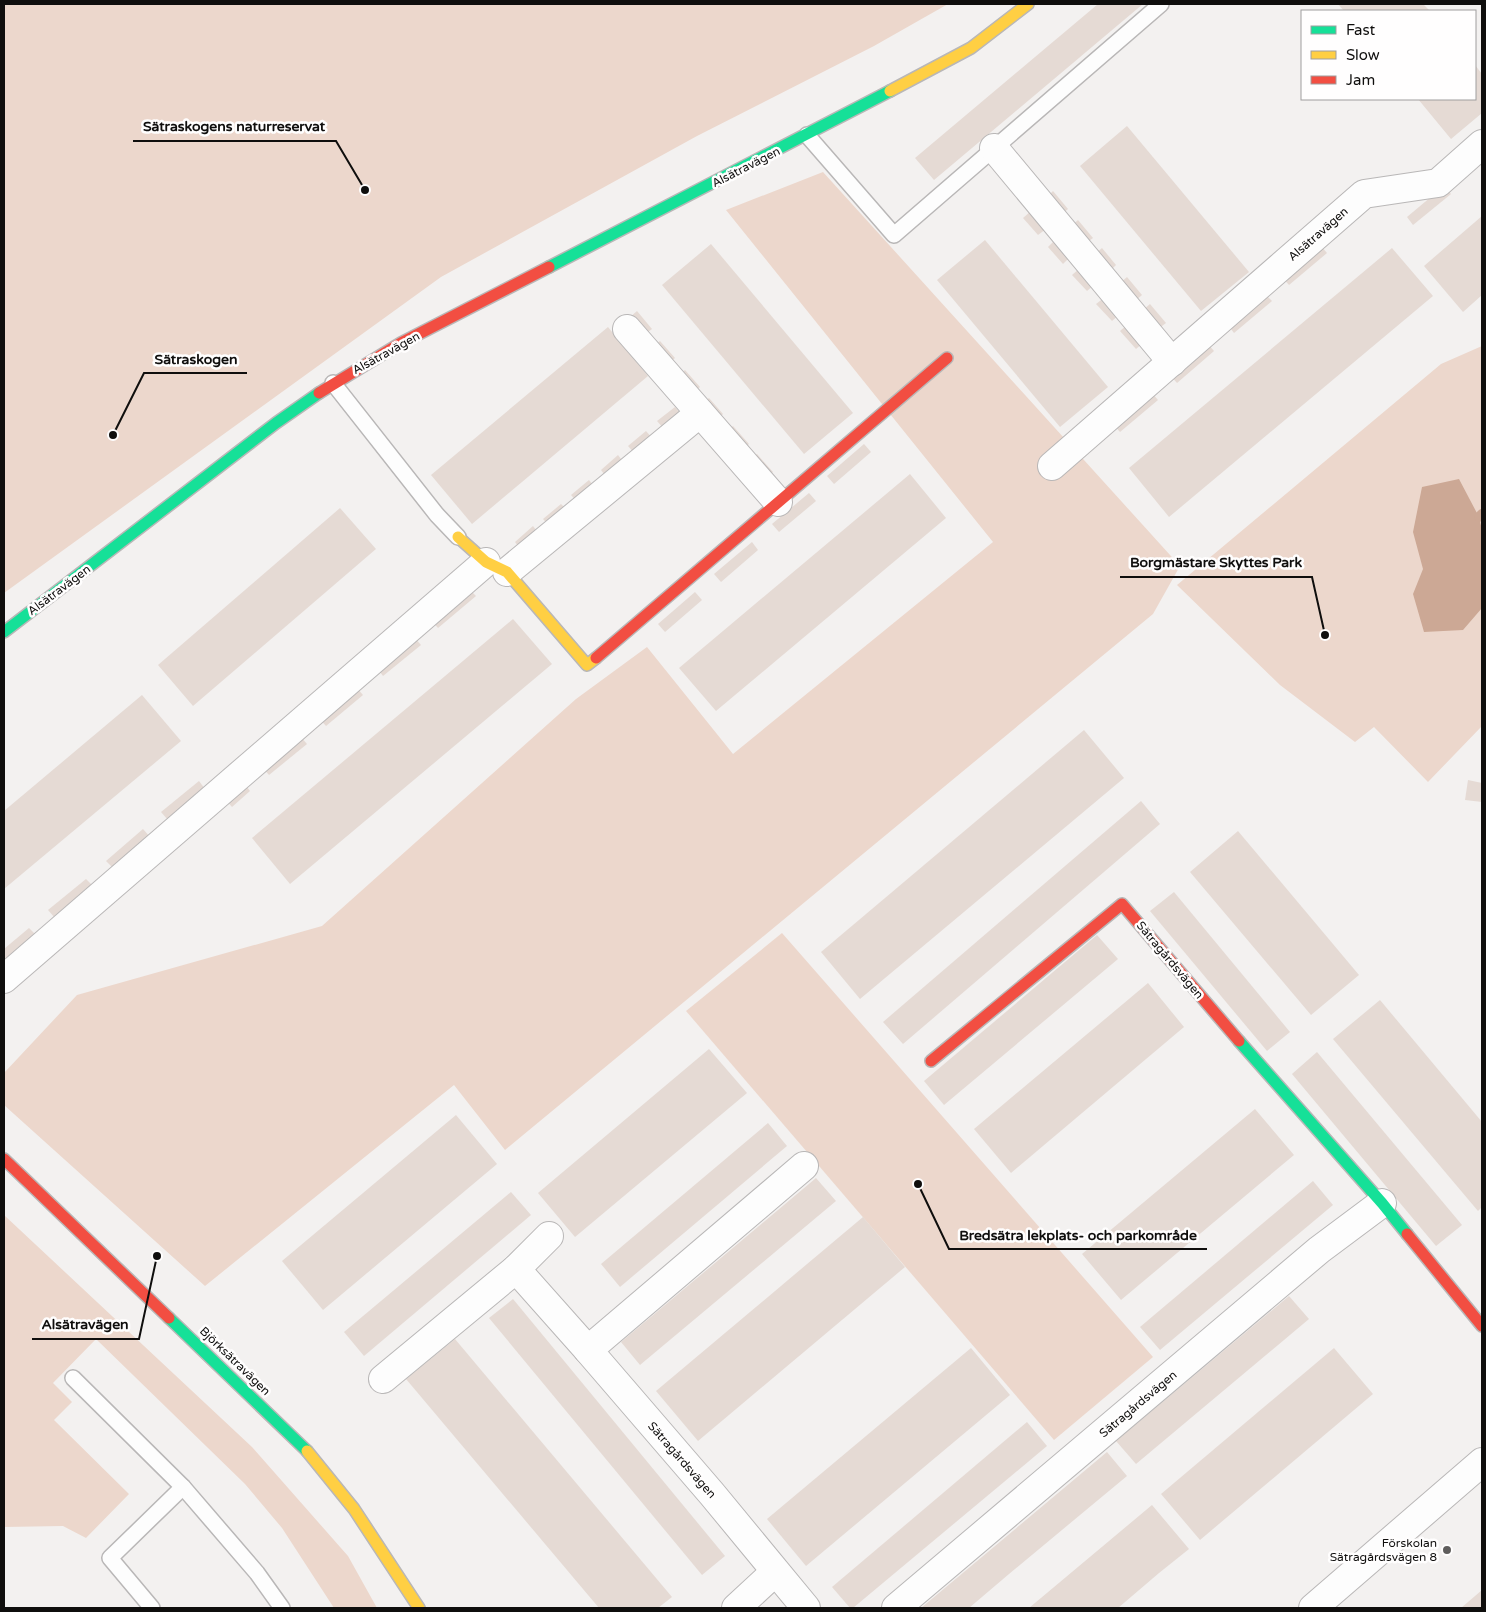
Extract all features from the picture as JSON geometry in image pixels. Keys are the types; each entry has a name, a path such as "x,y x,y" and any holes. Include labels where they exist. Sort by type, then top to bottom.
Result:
{"street":[{"name":"Alsätravägen","path":"4,632 276,423 332,383 401,343 807,136 971,48 1028,4"},
{"name":"Alsätravägen","path":"1052,466 1364,194 1438,183 1482,144"},
{"path":"994,148 1172,362"},
{"path":"627,329 778,502"},
{"path":"458,538 496,567 587,665 948,358"},
{"path":"4,979 496,567 700,413"},
{"name":"Sätragårdsvägen","path":"931,1061 1122,904 1382,1203 1482,1326"},
{"name":"Björksätravägen","path":"4,1159 300,1444 354,1509 419,1608"},
{"path":"588,1350 804,1166"},
{"name":"Sätragårdsvägen","path":"896,1608 1318,1250 1382,1203"},
{"path":"383,1379 516,1269 549,1236"},
{"name":"Sätragårdsvägen","path":"516,1269 712,1494 806,1608"},
{"path":"1313,1608 1482,1462"},
{"path":"736,1608 775,1572"}],"lane":[{"path":"807,136 894,235 1160,4"},
{"path":"332,383 437,515 458,538"},
{"path":"73,1378 183,1487 257,1573 282,1608"},
{"path":"152,1608 110,1558 183,1487"}],"shaded area":[{"path":"4,4 948,4 874,46 697,136 441,277 4,593"},
{"path":"823,172 1180,566 1153,614 505,1150 454,1085 205,1286 4,1105 4,1073 77,995 322,926 576,699 647,647 733,754 993,542 726,210"},
{"path":"1482,346 1482,726 1428,782 1374,727 1355,742 1280,685 1177,585 1441,364"},
{"path":"1459,479 1479,517 1482,530 1482,608 1463,630 1424,632 1413,594 1423,569 1413,532 1422,487"},
{"path":"782,933 1153,1357 1054,1440 686,1011"},
{"path":"4,1215 252,1447 348,1556 377,1608 334,1608 282,1528 245,1484 96,1339 53,1383 72,1402 54,1420 129,1494 86,1538 63,1526 4,1527"}],"building":[{"path":"1098,4 1143,4 934,180 915,158"},
{"path":"1338,4 1423,4 1429,10 1343,10"},
{"path":"1476,66 1482,74 1482,113 1451,139 1419,100 1476,100"},
{"path":"1127,126 1249,272 1201,311 1080,166"},
{"path":"1444,186 1451,194 1413,225 1407,217"},
{"path":"1053,191 1068,209 1061,215 1046,198"},
{"path":"1031,211 1046,229 1038,235 1023,218"},
{"path":"1482,216 1482,295 1463,312 1424,266"},
{"path":"1078,220 1093,238 1085,244 1070,227"},
{"path":"985,240 1108,387 1060,427 937,280"},
{"path":"1055,240 1070,257 1063,264 1048,247"},
{"path":"711,244 853,413 804,454 662,285"},
{"path":"1320,245 1327,253 1289,285 1282,277"},
{"path":"1102,248 1116,265 1109,272 1094,255"},
{"path":"1392,248 1433,296 1169,517 1129,468"},
{"path":"1080,268 1094,285 1087,291 1072,275"},
{"path":"1127,277 1142,295 1134,302 1119,284"},
{"path":"1265,294 1272,301 1234,333 1228,325"},
{"path":"1105,297 1120,314 1112,321 1096,304"},
{"path":"1150,304 1166,323 1158,329 1142,311"},
{"path":"637,311 652,329 644,335 629,318"},
{"path":"1128,324 1144,342 1136,349 1120,331"},
{"path":"608,327 648,376 472,524 431,475"},
{"path":"660,341 675,358 667,365 652,347"},
{"path":"1207,343 1214,351 1177,383 1170,375"},
{"path":"685,370 700,387 692,394 677,376"},
{"path":"1151,392 1158,400 1120,432 1113,424"},
{"path":"709,398 723,414 716,421 701,404"},
{"path":"675,407 681,414 664,429 657,421"},
{"path":"733,426 749,444 741,451 726,433"},
{"path":"646,431 653,439 635,454 628,446"},
{"path":"864,444 871,452 834,484 827,476"},
{"path":"757,454 773,472 765,479 749,460"},
{"path":"618,455 624,463 607,478 601,470"},
{"path":"910,474 946,518 716,711 679,668"},
{"path":"589,480 595,488 578,503 571,495"},
{"path":"809,493 816,501 779,532 772,524"},
{"path":"561,504 568,511 550,527 543,519"},
{"path":"340,508 376,549 193,706 158,665"},
{"path":"533,526 539,534 521,550 515,542"},
{"path":"752,542 758,550 721,582 714,574"},
{"path":"469,589 476,596 438,628 431,620"},
{"path":"695,592 702,600 665,632 658,624"},
{"path":"513,619 552,664 290,884 252,838"},
{"path":"414,637 421,645 383,676 377,668"},
{"path":"356,687 363,695 326,726 319,718"},
{"path":"142,695 181,741 4,889 4,811"},
{"path":"1084,730 1124,778 860,999 821,952"},
{"path":"300,736 307,744 269,775 262,767"},
{"path":"1468,780 1482,783 1482,802 1465,800"},
{"path":"199,781 205,789 168,820 161,812"},
{"path":"244,783 250,791 232,807 225,799"},
{"path":"1141,801 1160,824 903,1044 883,1022"},
{"path":"143,829 150,837 113,868 106,861"},
{"path":"1238,831 1359,975 1311,1015 1190,872"},
{"path":"86,879 93,886 55,918 48,910"},
{"path":"1174,892 1290,1032 1267,1051 1150,911"},
{"path":"29,928 36,935 4,963 4,949"},
{"path":"1097,935 1118,959 944,1105 924,1081"},
{"path":"1148,983 1184,1027 1011,1173 974,1129"},
{"path":"1380,1000 1482,1122 1482,1207 1478,1211 1333,1039"},
{"path":"709,1049 747,1093 575,1237 538,1193"},
{"path":"1317,1052 1462,1225 1436,1246 1292,1074"},
{"path":"1255,1109 1294,1155 1121,1300 1082,1254"},
{"path":"456,1115 497,1164 323,1310 282,1261"},
{"path":"768,1123 787,1146 620,1287 601,1264"},
{"path":"816,1178 836,1201 640,1365 621,1342"},
{"path":"1313,1181 1333,1205 1160,1350 1140,1327"},
{"path":"511,1192 531,1215 364,1356 344,1332"},
{"path":"863,1217 905,1267 698,1441 656,1391"},
{"path":"1289,1296 1309,1319 1136,1464 1116,1441"},
{"path":"513,1299 725,1556 702,1575 489,1318"},
{"path":"455,1339 672,1597 658,1608 599,1608 406,1379"},
{"path":"971,1348 1010,1395 806,1566 767,1519"},
{"path":"1334,1348 1373,1394 1200,1540 1161,1494"},
{"path":"1027,1422 1047,1446 853,1608 850,1608 832,1587"},
{"path":"1107,1452 1127,1476 969,1608 921,1608"},
{"path":"1152,1505 1189,1549 1118,1608 1029,1608"},
{"path":"1482,1590 1482,1608 1461,1608"}],"waterway":[{"path":"1479,517 1482,514"}],"traffic: fast":[{"path":"549,267 890,91"},
{"path":"4,632 276,423 319,393"},
{"path":"1239,1041 1407,1234"},
{"path":"169,1318 307,1451"}],"traffic: slow":[{"path":"890,91 971,48 1028,4"},
{"path":"458,537 486,562 507,572 587,665 596,658"},
{"path":"307,1451 354,1509 419,1608"}],"traffic: jam":[{"path":"319,393 401,343 549,267"},
{"path":"596,658 947,358"},
{"path":"931,1061 1122,904 1239,1041"},
{"path":"4,1159 169,1318"},
{"path":"1407,1234 1482,1326"}],"place":[{"name":"Sätraskogens naturreservat","path":"365,190"},
{"name":"Sätraskogen","path":"113,435"},
{"name":"Borgmästare Skyttes Park","path":"1325,635"},
{"name":"Bredsätra lekplats- och parkområde","path":"918,1184"},
{"name":"Alsätravägen","path":"157,1256"},
{"name":"Förskolan Sätragårdsvägen 8","path":"1447,1550"}]}
